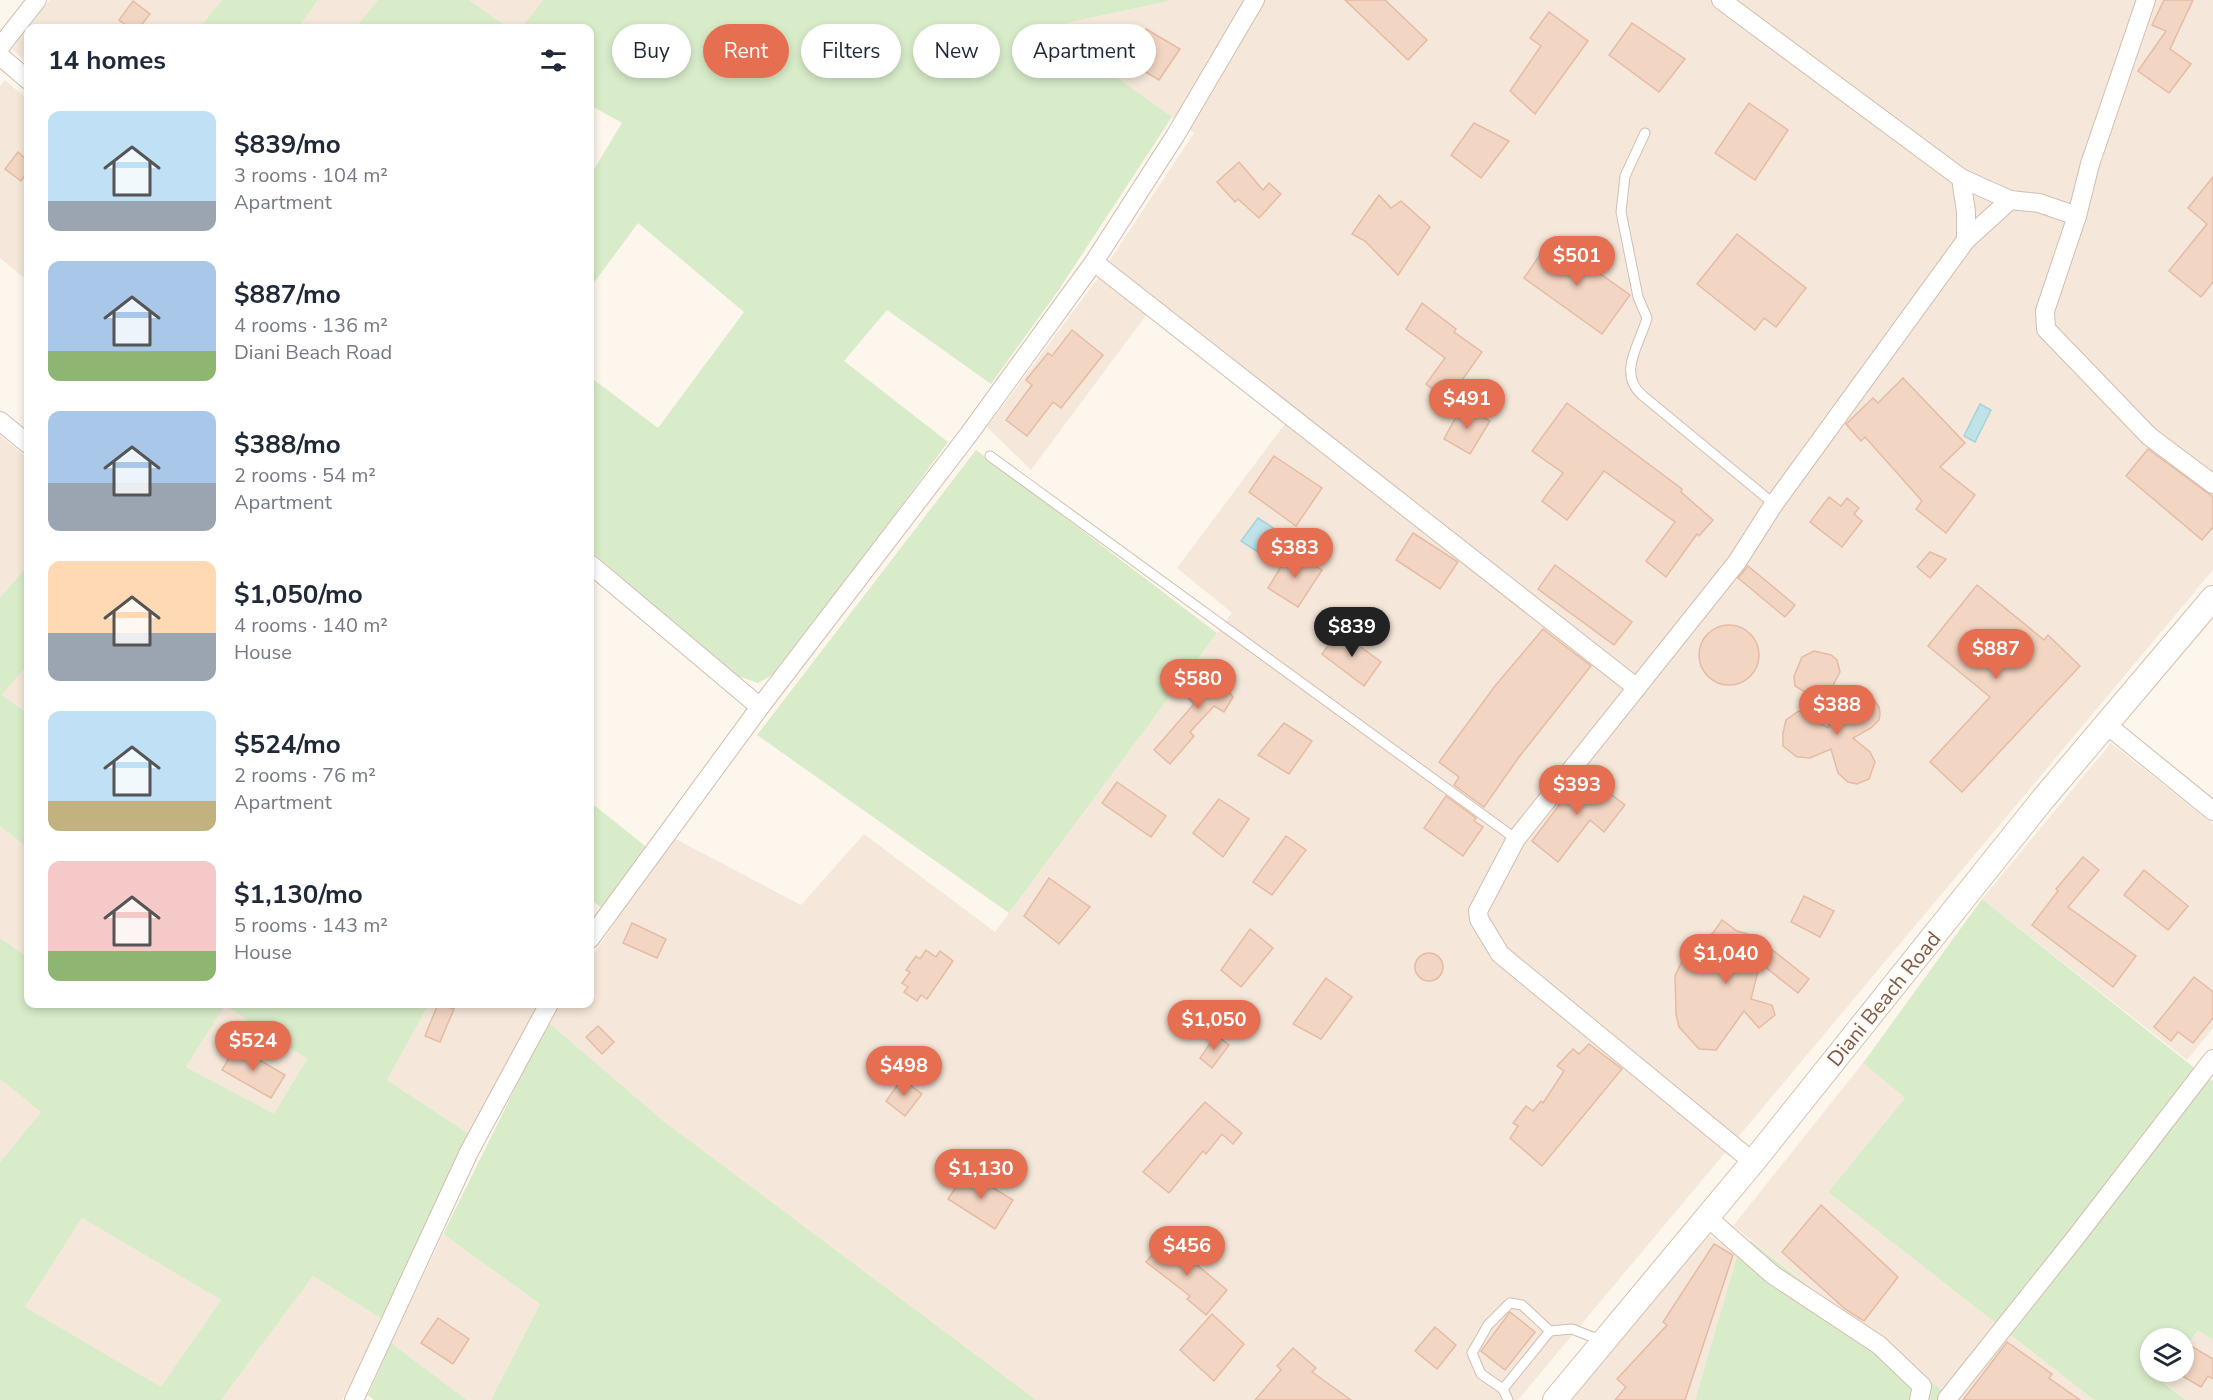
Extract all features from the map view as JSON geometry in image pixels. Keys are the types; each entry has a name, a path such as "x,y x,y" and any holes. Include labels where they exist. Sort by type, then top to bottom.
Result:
{"main road":[{"name":"Diani Beach Road","path":"1555,1400 1753,1162 2043,799 2213,598"}],"street":[{"path":"0,47 37,0"},
{"path":"595,915 760,707 969,434 1094,262 1175,136 1255,0"},
{"path":"1721,0 1961,178 2010,200 2039,203 2077,216"},
{"path":"2146,0 2090,164 2077,216 2044,311 2046,329 2149,436 2213,484"},
{"path":"0,56 24,77"},
{"path":"1961,178 1966,212 1966,240"},
{"path":"1753,1162 1500,954 1479,919 1480,903 1516,839 1737,562 1774,504 1966,240 2010,200"},
{"path":"1094,262 1637,688"},
{"path":"0,421 24,441"},
{"path":"594,567 760,707"},
{"path":"2107,725 2213,811"},
{"path":"354,1400 469,1152 547,1008"},
{"path":"1707,1217 1773,1275 1879,1345 1920,1393 1947,1400 2213,1059"}],"lane":[{"path":"1645,133 1625,176 1622,190 1621,212 1638,297 1647,318 1635,347 1629,378 1634,389 1642,396 1774,504"},
{"path":"990,456 1516,839"},
{"path":"1508,1400 1503,1389 1481,1374 1472,1353 1488,1325 1510,1303 1522,1305 1550,1331"},
{"path":"1503,1389 1550,1331 1572,1329 1603,1341"}],"shaded area":[{"path":"50,0 222,0 202,24 31,24"},
{"path":"318,0 378,0 358,24 301,23"},
{"path":"469,0 543,0 524,24 503,24"},
{"path":"1173,0 2213,0 2213,570 1518,1400 1036,1400 662,1120 548,1022 557,1008 594,1008 594,954 672,837 801,905 864,834 995,932 1232,613 1177,568 1287,421 1150,310 1031,470 987,427 1101,274 1194,133 1118,78 1156,78 1156,24 1067,24"},
{"path":"24,33 24,60 12,49"},
{"path":"5,80 24,97 24,278 0,258 0,87"},
{"path":"0,435 24,456 24,570 0,598"},
{"path":"24,669 24,711 2,695"},
{"path":"2111,743 2213,824 2213,1028 2187,1060 1982,899"},
{"path":"0,826 24,845 24,954 0,938"},
{"path":"223,1008 231,1008 307,1059 274,1115 186,1067"},
{"path":"427,1008 539,1008 469,1134 387,1080"},
{"path":"1863,1063 1905,1098 1828,1192 2094,1400 1955,1400 1733,1226"},
{"path":"0,1079 41,1112 0,1162"},
{"path":"82,1218 221,1300 161,1388 25,1307"},
{"path":"443,1234 540,1304 491,1400 467,1400 391,1343"},
{"path":"1708,1235 1738,1253 1695,1400 1569,1400"},
{"path":"313,1276 382,1319 342,1400 221,1400"},
{"path":"2199,1329 2213,1340 2213,1400 2186,1400 2164,1382 2194,1382 2194,1336"}],"green space":[{"path":"222,0 318,0 302,24 202,24"},
{"path":"378,0 469,0 503,24 358,24"},
{"path":"543,0 1173,0 1067,24 1012,24 1012,78 1118,78 1172,117 1060,288 991,384 887,310 844,361 948,442 781,670 758,683 732,674 594,553 594,380 658,428 744,312 638,223 594,283 594,169 622,123 594,107 594,24 524,24"},
{"path":"976,450 1217,633 1009,913 757,735"},
{"path":"24,570 24,669 2,695 24,711 24,845 0,826 0,598"},
{"path":"594,805 649,849 602,908 594,902"},
{"path":"1982,899 2211,1081 2213,1079 2213,1340 2198,1330 2194,1336 2194,1328 2140,1328 2140,1382 2165,1382 2186,1400 2094,1400 1828,1192 1905,1098 1863,1063"},
{"path":"0,938 24,954 24,1008 223,1008 186,1067 274,1114 307,1059 230,1008 427,1008 387,1080 469,1134 382,1319 313,1276 221,1400 0,1400 0,1162 41,1112 0,1079","holes":["82,1218 221,1300 161,1387 25,1307"]},
{"path":"548,1022 662,1120 1036,1400 491,1400 540,1304 443,1234"},
{"path":"1751,1241 1955,1400 1695,1400 1738,1253"},
{"path":"391,1343 467,1400 374,1400 368,1395"}],"water":[{"path":"1980,404 1991,410 1975,442 1964,436"},
{"path":"1258,518 1284,535 1267,558 1241,541"}],"building":[{"path":"1345,0 1385,0 1427,40 1408,60"},
{"path":"2164,0 2193,0 2170,49 2191,64 2169,93 2138,71 2166,31 2152,25"},
{"path":"133,1 150,14 142,24 124,24 119,20"},
{"path":"1549,12 1588,41 1535,114 1510,91 1541,46 1530,38"},
{"path":"1632,23 1685,59 1659,92 1609,55"},
{"path":"1156,35 1180,49 1159,80 1156,78"},
{"path":"1749,103 1788,130 1755,180 1715,153"},
{"path":"1474,123 1509,141 1481,178 1451,155"},
{"path":"18,152 24,157 24,177 21,181 5,169"},
{"path":"1239,162 1263,190 1269,183 1281,194 1259,218 1238,199 1235,202 1217,182"},
{"path":"2213,177 2213,282 2201,297 2169,271 2207,224 2188,208"},
{"path":"1379,195 1391,208 1401,201 1430,227 1398,275 1365,241 1352,234"},
{"path":"1737,234 1806,288 1776,327 1764,318 1755,330 1697,284"},
{"path":"1551,239 1630,295 1602,334 1524,278"},
{"path":"1422,303 1456,329 1454,332 1482,352 1448,400 1426,384 1445,358 1406,329"},
{"path":"1072,330 1103,355 1061,408 1053,402 1027,436 1006,420 1032,385 1026,380 1048,353 1052,356"},
{"path":"1903,378 1965,443 1940,467 1975,495 1946,533 1916,509 1922,501 1865,437 1861,441 1846,424 1873,398 1878,403"},
{"path":"1567,403 1682,489 1681,492 1713,520 1699,536 1697,534 1666,577 1646,561 1675,522 1604,471 1567,520 1542,501 1563,473 1532,451"},
{"path":"1462,406 1490,421 1470,454 1444,439"},
{"path":"2148,449 2213,497 2213,527 2202,540 2126,476"},
{"path":"1274,456 1322,488 1296,526 1249,492"},
{"path":"1829,497 1841,506 1847,498 1859,508 1854,514 1862,521 1842,547 1810,522"},
{"path":"1413,533 1458,562 1440,589 1396,560"},
{"path":"1291,550 1322,570 1298,607 1268,588"},
{"path":"1930,552 1946,559 1930,578 1917,567"},
{"path":"1555,565 1632,622 1614,645 1538,589"},
{"path":"1748,566 1795,605 1785,617 1738,578"},
{"path":"1977,585 2044,640 2048,635 2080,666 1962,792 1930,762 1990,697 1928,646"},
{"path":"1729,625 1750,634 1759,655 1750,676 1729,685 1708,676 1699,655 1708,634"},
{"path":"1543,629 1591,666 1519,757 1484,807 1454,785 1459,777 1439,762 1495,686"},
{"path":"1339,631 1381,662 1364,686 1322,654"},
{"path":"1814,651 1831,655 1837,660 1840,672 1831,689 1808,694 1795,686 1794,676 1802,657"},
{"path":"1210,664 1235,676 1226,688 1233,697 1224,712 1214,706 1190,732 1194,736 1170,764 1154,750 1194,704 1186,696"},
{"path":"1858,692 1872,697 1879,707 1880,714 1879,720 1871,728 1853,738 1870,752 1875,762 1869,779 1857,784 1848,782 1838,773 1831,749 1810,758 1797,757 1783,746 1786,720 1799,711 1828,728 1839,696"},
{"path":"1284,723 1312,741 1289,774 1258,755"},
{"path":"1583,773 1625,805 1604,832 1590,820 1558,862 1532,841"},
{"path":"1117,782 1166,816 1151,837 1102,803"},
{"path":"1446,796 1476,818 1474,821 1483,827 1463,856 1424,828"},
{"path":"1219,799 1249,819 1223,857 1193,833"},
{"path":"1286,836 1306,850 1272,895 1253,882"},
{"path":"2083,857 2099,870 2068,907 2136,956 2113,987 2032,925 2058,891 2056,889"},
{"path":"2144,870 2188,906 2168,930 2124,895"},
{"path":"1049,878 1090,907 1059,944 1024,916"},
{"path":"1804,896 1834,911 1820,937 1791,922"},
{"path":"1722,920 1737,931 1755,936 1809,979 1798,993 1760,963 1751,999 1772,1005 1775,1015 1759,1028 1744,1011 1716,1050 1699,1049 1679,1027 1676,1014 1675,976 1687,950 1713,933"},
{"path":"632,923 666,939 657,958 623,943"},
{"path":"1250,929 1273,948 1241,987 1221,970"},
{"path":"926,950 936,957 940,951 953,961 927,999 921,995 917,1001 904,992 908,987 902,983 910,972 906,970 916,956 920,959"},
{"path":"1429,953 1439,957 1443,967 1439,977 1429,981 1419,977 1415,967 1419,957"},
{"path":"2194,977 2213,992 2213,1018 2193,1043 2178,1032 2171,1041 2154,1027"},
{"path":"1326,978 1352,997 1321,1039 1293,1024"},
{"path":"436,1008 454,1009 440,1042 425,1036"},
{"path":"598,1026 614,1042 602,1054 586,1037"},
{"path":"1216,1035 1229,1045 1212,1068 1200,1058"},
{"path":"1589,1044 1622,1069 1542,1166 1510,1138 1518,1126 1513,1123 1526,1106 1533,1111 1541,1101 1543,1103 1564,1071 1557,1066 1573,1049 1579,1054"},
{"path":"236,1046 285,1075 271,1098 222,1070"},
{"path":"902,1079 922,1094 905,1116 886,1101"},
{"path":"1205,1102 1242,1133 1233,1144 1222,1134 1206,1154 1203,1151 1169,1193 1143,1172"},
{"path":"966,1171 1013,1200 995,1229 948,1199"},
{"path":"1821,1205 1898,1277 1864,1321 1845,1309 1782,1252"},
{"path":"1166,1239 1227,1290 1206,1315 1187,1299 1190,1296 1146,1262"},
{"path":"1714,1244 1733,1255 1685,1400 1615,1400 1626,1387 1617,1379 1667,1325 1663,1322"},
{"path":"1510,1312 1535,1332 1505,1370 1481,1351"},
{"path":"1212,1314 1244,1344 1214,1381 1180,1350"},
{"path":"438,1318 469,1339 453,1364 421,1343"},
{"path":"1435,1327 1456,1345 1437,1369 1415,1351"},
{"path":"2007,1342 2052,1374 2049,1378 2080,1400 1963,1400"},
{"path":"1293,1348 1316,1368 1312,1372 1351,1400 1255,1400 1281,1370 1277,1366"},
{"path":"2194,1348 2213,1359 2213,1379 2208,1376 2201,1387 2192,1382"}]}
